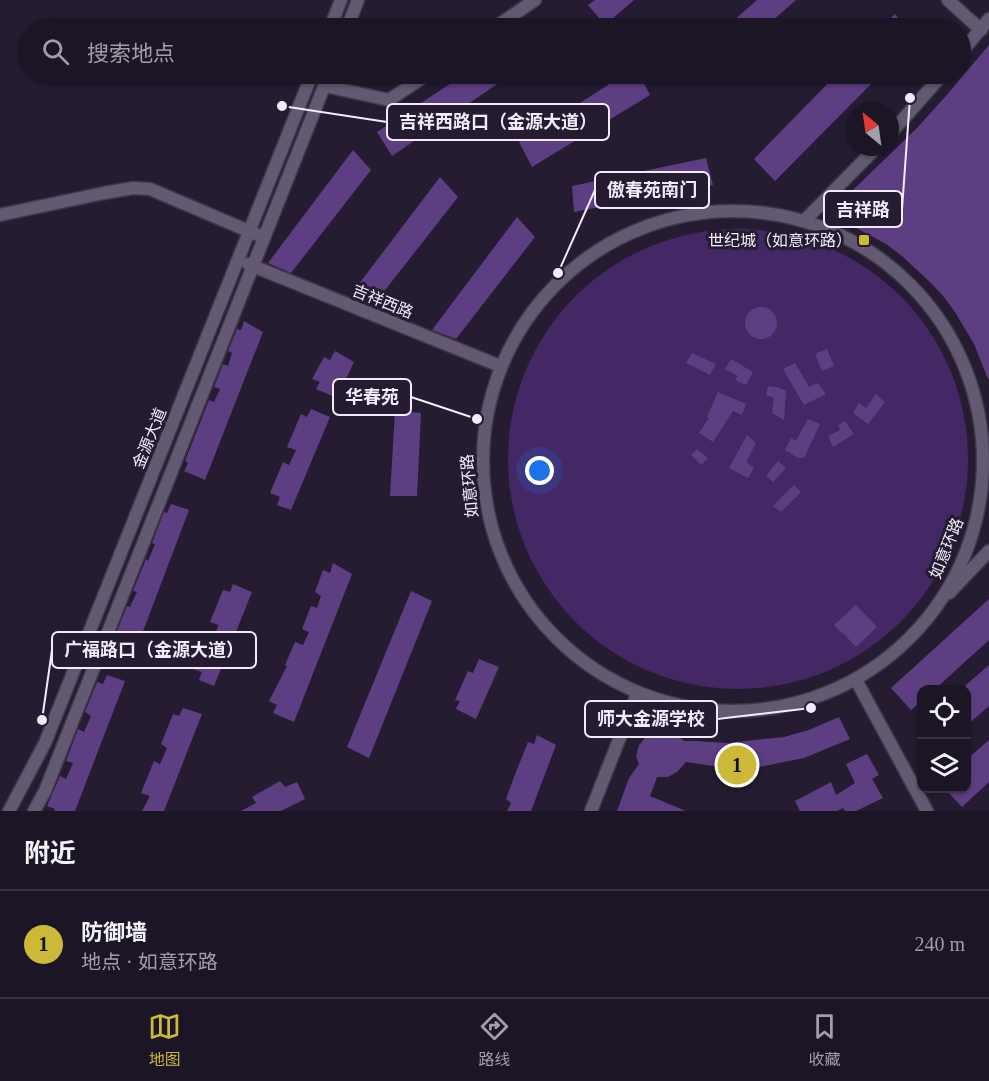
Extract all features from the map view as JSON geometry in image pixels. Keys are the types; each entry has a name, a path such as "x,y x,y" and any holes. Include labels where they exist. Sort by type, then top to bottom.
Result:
{"street":[{"path":"334,18 341,0"},
{"path":"351,18 358,0"},
{"path":"509,18 535,0"},
{"path":"948,0 968,18"},
{"path":"971,41 989,20"},
{"path":"971,21 981,30"},
{"name":"金源大道","path":"9,811 45,742 308,84"},
{"name":"金源大道","path":"34,811 45,791 325,84"},
{"path":"339,84 389,100 413,84"},
{"path":"899,124 934,84"},
{"path":"805,220 868,156"},
{"path":"0,215 104,193 133,188 150,189 264,238"},
{"name":"如意环路","path":"732,210 805,220 876,254 933,307 970,375 985,452 975,530 942,600 902,647 856,680 782,707 709,711 637,694 570,653 518,594 488,521 482,442 500,366 538,303 593,253 659,221 732,210"},
{"name":"吉祥西路","path":"239,260 500,366"},
{"path":"978,416 989,430"},
{"path":"942,600 989,550"},
{"path":"856,680 927,811"},
{"path":"591,811 637,694"}],"shaded area":[{"path":"738,229 783,234 826,247 866,268 900,297 929,331 950,371 963,414 968,459 963,504 950,547 929,587 900,621 866,650 826,671 783,684 738,689 693,684 650,671 610,650 576,621 547,587 526,547 513,504 508,459 513,414 526,371 547,331 576,297 610,268 650,247 693,234"}],"building":[{"path":"595,0 634,0 613,18 599,18 588,5"},
{"path":"757,0 796,0 775,18 736,18"},
{"path":"989,45 989,379 974,344 944,297 902,256 886,244 851,225 844,204 854,189 888,156 899,156 899,145 956,84 971,84 971,66"},
{"path":"450,84 497,84 392,156 377,132"},
{"path":"609,84 644,84 650,95 532,167 519,142"},
{"path":"827,84 871,84 853,102 845,102 845,110 775,181 754,159"},
{"path":"353,150 371,170 291,273 268,263"},
{"path":"706,158 713,185 574,212 572,186"},
{"path":"440,177 458,197 375,303 352,293"},
{"path":"517,217 535,237 456,339 432,330"},
{"path":"761,307 772,312 777,323 772,334 761,339 750,334 745,323 750,312"},
{"path":"244,321 263,332 205,480 184,471 188,463 185,461 209,400 214,402 220,389 214,387 223,364 228,366 232,353 228,351 237,329 241,330"},
{"path":"827,349 834,366 822,371 815,354"},
{"path":"335,351 354,362 337,398 316,389 320,382 312,379 324,357 330,360"},
{"path":"692,353 716,364 710,375 686,363"},
{"path":"731,359 753,372 746,385 735,380 738,376 725,369"},
{"path":"795,363 809,387 818,383 826,394 804,405 783,369"},
{"path":"768,386 786,391 784,420 772,413 774,398 766,395"},
{"path":"718,392 746,404 742,415 733,411 713,442 699,433 709,418 707,417"},
{"path":"876,394 885,402 868,424 853,413 859,403 866,408"},
{"path":"311,409 330,417 291,510 277,505 280,497 270,493 283,462 289,465 296,450 287,447 301,414 307,417"},
{"path":"395,411 421,413 417,496 390,496"},
{"path":"808,419 820,424 804,458 798,458 785,450 791,438 796,441"},
{"path":"845,421 854,434 833,447 828,436 840,430 838,425"},
{"path":"747,435 756,443 746,462 754,468 748,478 729,468"},
{"path":"697,449 708,458 701,465 691,455"},
{"path":"778,461 786,468 773,482 766,476"},
{"path":"794,485 801,492 781,512 773,506"},
{"path":"171,504 189,510 134,655 116,647 119,638 115,636 127,606 130,607 137,592 133,591 155,544 152,543 164,512 167,513"},
{"path":"333,563 352,574 294,722 273,713 277,705 269,701 287,666 285,665 295,642 303,645 309,632 302,629 311,606 317,608 321,596 315,592 323,570 330,573"},
{"path":"233,584 252,592 214,686 199,680 202,672 193,669 206,638 212,640 219,625 210,622 223,590 230,592"},
{"path":"411,591 432,601 369,758 347,747"},
{"path":"989,599 989,640 940,685 917,685 917,705 911,710 891,688"},
{"path":"856,605 877,627 856,647 834,625"},
{"path":"479,659 499,667 476,719 456,709 460,701 455,700 468,671 473,673"},
{"path":"989,665 989,706 971,722 971,685 966,685"},
{"path":"107,675 125,681 75,811 54,811 55,809 47,806 60,776 66,779 73,763 66,761 78,729 84,732 91,716 85,712 97,682 103,684"},
{"path":"183,708 202,714 164,811 142,811 150,796 141,793 154,761 160,764 167,748 161,744 173,714 179,716"},
{"path":"839,717 850,739 804,758 754,768 686,762 677,772 668,777 657,777 650,796 686,811 617,811 629,778 639,764 636,756 639,745 649,733 659,730 672,731 684,741 726,743 784,737 809,730"},
{"path":"537,735 556,745 531,811 507,811 511,803 506,799 514,777 528,742 534,744"},
{"path":"989,740 989,782 962,807 949,793 971,793 971,756"},
{"path":"867,754 879,775 872,779 883,798 856,811 845,811 843,808 837,811 800,811 795,801 831,782 836,795 855,783 846,764"},
{"path":"280,781 285,787 297,782 305,799 281,811 241,811 256,803 252,797"}],"place":[{"name":"吉祥路","path":"910,98"},
{"name":"吉祥西路口（金源大道）","path":"282,106"},
{"name":"世纪城（如意环路）","path":"864,240"},
{"name":"傲春苑南门","path":"558,273"},
{"name":"华春苑","path":"477,419"},
{"name":"师大金源学校","path":"811,708"},
{"name":"广福路口（金源大道）","path":"42,720"},
{"name":"防御墙","path":"737,765"}]}
